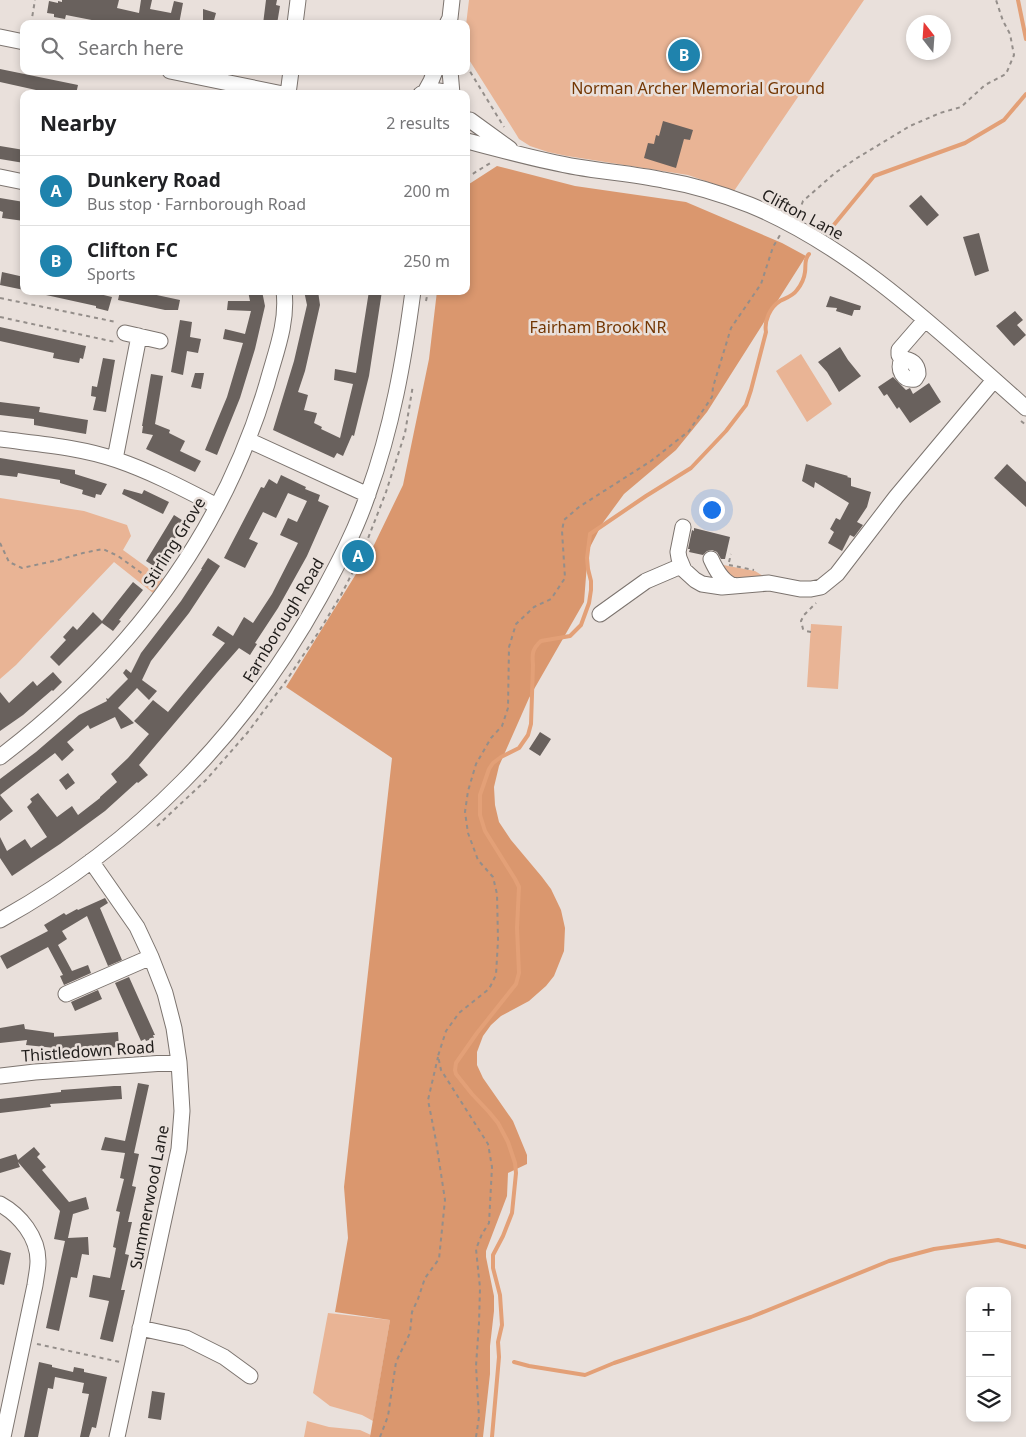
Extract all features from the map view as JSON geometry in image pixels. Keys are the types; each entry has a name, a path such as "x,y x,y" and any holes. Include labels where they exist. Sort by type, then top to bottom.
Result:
{"street":[{"path":"296,20 298,0"},
{"path":"449,20 452,0"},
{"path":"0,37 20,41"},
{"path":"190,75 263,90"},
{"path":"289,90 290,75"},
{"path":"425,90 433,75"},
{"path":"450,75 451,90"},
{"name":"Clifton Lane","path":"470,116 515,153"},
{"name":"Clifton Lane","path":"470,142 576,167 661,179 702,188 793,218 818,239 852,261 895,295 1026,408"},
{"path":"0,177 20,181"},
{"name":"Stirling Grove","path":"0,757 79,691 138,626 166,591 202,536 248,440 279,342 285,314 284,295"},
{"name":"Farnborough Road","path":"2,913 65,880 112,846 147,816 190,775 236,724 286,655 331,578 368,495 394,407 404,360 412,295"},
{"path":"902,359 899,352 901,348 925,320"},
{"path":"115,459 125,334 160,341"},
{"path":"683,527 678,552 681,566 689,576 702,584 722,587 769,583 811,590 821,587 837,574 896,497 994,380"},
{"path":"0,439 85,452 115,459 162,477 217,506"},
{"path":"248,440 368,495"},
{"path":"712,559 723,578 735,586"},
{"path":"600,614 646,581 681,566"},
{"name":"Summerwood Lane","path":"91,861 137,927 165,993 174,1028 179,1062 182,1111 179,1149 117,1437"},
{"path":"66,994 151,957"},
{"name":"Thistledown Road","path":"0,1076 44,1071 179,1062"},
{"path":"0,1204 13,1213 27,1229 31,1235 38,1260 35,1285 3,1437"},
{"path":"140,1328 186,1338 224,1357 250,1376"}],"path":[{"path":"32,20 35,0"},
{"path":"380,1437 388,1416 396,1362 410,1333 412,1312 425,1278 439,1259 445,1200 428,1100 438,1056 446,1031 459,1013 489,989 496,975 498,940 497,894 493,878 478,860 468,833 465,812 468,791 476,764 491,738 502,726 508,708 509,647 516,624 534,607 551,599 565,578 562,531 564,520 579,506 652,460 689,430 712,397 731,328 761,284 774,247 803,201 835,173 857,158 910,126 940,113 961,107 985,85 1006,74 1014,55 1010,34 1003,21 996,0"},
{"path":"470,72 507,133"},
{"path":"470,175 494,160"},
{"path":"0,298 125,334"},
{"path":"0,317 125,334"},
{"path":"0,544 9,562 22,568 103,549 118,556 166,591"},
{"path":"362,554 370,559"},
{"path":"731,554 728,564 756,570"},
{"path":"811,632 806,632 802,628 801,621 820,597 821,587"},
{"path":"438,1056 441,1070 488,1144 492,1167 489,1222 476,1249 480,1288 476,1366 479,1417 476,1437"},
{"path":"23,1341 132,1364"}],"green space":[{"name":"Norman Archer Memorial Ground","path":"469,0 864,0 734,191 688,175 548,152 530,146 519,139 470,61 470,20 467,20"},
{"name":"Fairham Brook NR","path":"497,166 575,186 686,202 782,243 806,256 707,412 676,450 624,494 602,524 588,551 584,602 529,698 499,766 494,787 495,805 499,822 511,840 551,889 561,910 565,928 564,951 554,976 529,1001 501,1016 491,1025 483,1036 477,1052 477,1065 483,1078 513,1121 527,1155 527,1164 508,1173 507,1196 486,1251 494,1296 494,1311 483,1437 370,1437 390,1320 335,1312 348,1238 344,1187 392,758 286,687 374,545 403,485 429,359 437,295 470,295 470,183"},
{"path":"801,354 832,404 807,422 776,371"},
{"path":"0,498 84,511 127,525 131,536 123,550 163,579 153,593 114,562 16,665 0,679"},
{"path":"718,564 755,571 763,576 737,582"},
{"path":"811,624 842,626 838,689 807,687"},
{"path":"328,1313 390,1320 373,1421 362,1415 330,1406 313,1393"},
{"path":"307,1421 329,1427 360,1430 371,1435 371,1437 304,1437"}],"building":[{"path":"62,0 119,0 117,8 139,13 141,0 152,0 150,9 171,13 174,1 183,3 180,20 92,20 66,15 65,19 54,17 54,14 47,13 49,1 62,2"},
{"path":"266,0 277,0 276,5 280,6 278,20 264,20"},
{"path":"203,9 216,13 214,20 203,20"},
{"path":"0,69 20,73 20,75 29,75 78,85 77,90 36,90 0,82"},
{"path":"663,121 693,130 690,140 684,139 676,168 644,158 648,143 654,144 656,135 659,136"},
{"path":"0,146 20,149 20,162 0,159"},
{"path":"921,195 939,215 927,226 909,206"},
{"path":"0,198 20,201 20,220 2,218 3,212 0,211"},
{"path":"979,233 989,271 975,276 963,237"},
{"path":"2,272 20,276 20,289 0,285"},
{"path":"46,295 104,295 112,297 108,311 96,308 96,306"},
{"path":"119,295 157,295 180,300 178,310 165,310 118,300"},
{"path":"249,295 263,295 265,306 255,349 240,398 217,455 205,450 227,397 243,343 223,339 225,329 245,334 251,311 227,310 228,301 250,301"},
{"path":"305,295 319,295 320,305 305,371 298,392 308,395 304,410 317,413 314,423 322,427 321,429 340,438 353,384 334,380 335,369 356,373 368,295 381,295 369,376 354,436 352,435 343,456 337,453 334,458 273,430 294,361 307,305"},
{"path":"830,296 861,306 860,310 854,310 852,316 836,311 837,308 826,307"},
{"path":"1015,311 1023,320 1017,325 1026,335 1014,346 996,326"},
{"path":"180,320 192,322 190,337 201,339 198,353 187,351 183,375 171,372"},
{"path":"0,327 86,346 83,359 80,358 79,363 53,358 54,353 0,341"},
{"path":"840,347 861,376 839,392 827,372 818,362"},
{"path":"103,358 115,360 106,412 93,410 96,397 91,396 92,386 97,387"},
{"path":"195,373 204,373 201,389 191,387"},
{"path":"151,374 163,376 155,424 170,430 169,433 185,441 180,451 201,461 195,472 146,449 153,435 142,433"},
{"path":"893,377 906,390 910,388 913,394 929,383 941,402 910,423 899,407 897,409 887,394 884,396 878,387"},
{"path":"0,402 40,407 39,412 88,420 86,434 34,425 34,419 0,415"},
{"path":"0,458 75,470 75,474 107,484 101,495 96,494 95,498 82,494 83,490 60,483 60,480 18,473 17,477 0,475"},
{"path":"806,464 848,476 851,478 851,486 871,492 867,507 857,522 863,525 854,537 850,535 842,551 828,543 834,532 830,529 836,518 840,520 849,503 815,482 814,488 802,481"},
{"path":"1007,464 1026,482 1026,507 994,478"},
{"path":"281,475 306,487 305,489 320,495 318,501 329,506 307,556 278,608 255,643 257,644 250,655 239,648 217,673 139,765 148,775 137,782 105,811 12,876 0,858 0,837 7,851 25,839 31,848 47,837 27,807 32,802 30,799 38,793 57,817 72,806 78,815 100,798 117,782 111,774 149,734 134,721 153,700 168,712 225,643 212,635 218,626 233,636 244,617 253,623 272,594 298,543 280,535 288,518 297,522 307,501 288,493 276,518 263,512 249,539 258,543 245,568 224,558 261,487 264,488 269,479 277,484"},
{"path":"124,489 142,494 144,490 169,502 163,514 122,494"},
{"path":"174,515 185,522 157,568 146,561"},
{"path":"694,528 730,537 725,559 721,559 717,552 712,550 707,551 703,555 689,552 690,549 688,549"},
{"path":"208,558 220,566 189,613 151,661 142,680 157,691 149,700 137,688 118,708 134,723 121,729 115,717 90,729 88,725 67,742 74,750 62,761 55,753 0,795 0,779 36,752 79,715 107,701 106,698 108,699 128,679 123,673 126,669 131,673 141,653 181,601"},
{"path":"133,582 143,590 119,620 121,621 113,631 102,623 59,666 50,657 66,640 63,637 73,626 77,630 93,612 102,621"},
{"path":"53,672 62,682 23,715 0,731 0,692 9,703 33,681 37,686"},
{"path":"540,732 551,739 540,756 529,749"},
{"path":"68,773 75,783 66,790 59,780"},
{"path":"0,795 13,811 0,821"},
{"path":"105,898 108,903 100,908 122,960 108,966 87,916 62,931 67,939 58,945 72,971 88,965 91,973 64,985 60,976 63,975 48,947 7,969 0,956 48,931 44,925 64,913 66,915"},
{"path":"129,977 155,1035 153,1035 154,1038 146,1041 145,1039 141,1041 115,983"},
{"path":"98,990 102,999 75,1011 71,1002"},
{"path":"24,1024 25,1029 54,1033 54,1037 118,1032 119,1047 55,1052 55,1048 26,1045 27,1040 0,1043 0,1028"},
{"path":"138,1083 149,1085 134,1153 139,1154 132,1186 136,1187 128,1222 132,1222 125,1254 129,1255 121,1290 125,1290 113,1342 100,1339 109,1301 89,1297 93,1275 110,1278 116,1248 113,1247 120,1212 116,1211 124,1179 120,1178 125,1153 101,1150 105,1137 125,1141"},
{"path":"121,1086 122,1099 50,1104 51,1107 0,1113 0,1099 61,1092 61,1090"},
{"path":"34,1147 40,1154 37,1157 46,1167 42,1170 69,1202 86,1197 89,1209 73,1214 68,1238 88,1237 89,1255 82,1254 77,1278 71,1277 59,1331 46,1328 65,1241 54,1239 60,1211 18,1162 20,1167 0,1173 0,1159 16,1154 18,1160"},
{"path":"0,1250 11,1253 4,1285 0,1284"},
{"path":"39,1362 73,1372 74,1367 84,1369 84,1372 107,1377 96,1428 92,1427 89,1437 80,1437 89,1394 82,1393 84,1383 55,1377 53,1389 48,1388 38,1437 24,1437"},
{"path":"152,1391 165,1393 161,1420 148,1418"}],"waterway":[{"path":"1018,0 1026,39"},
{"path":"828,232 874,176 965,143 1004,120 1026,94"},
{"path":"492,1437 499,1357 498,1342 502,1325 500,1295 493,1268 493,1255 512,1213 516,1173 515,1163 508,1142 498,1123 472,1094 455,1070 456,1063 477,1033 516,984 519,973 517,928 519,887 485,831 480,815 480,795 493,763 519,748 528,735 531,724 534,649 541,641 570,636 581,625 589,603 591,590 587,558 590,534 691,468 726,431 746,405 766,332 768,315 776,304 794,294 800,286 809,254"},
{"path":"514,1362 585,1375 614,1363 751,1317 889,1261 934,1249 998,1240 1026,1247"}],"place":[{"name":"Clifton FC","path":"684,55"},
{"name":"Dunkery Road","path":"358,556"}]}
